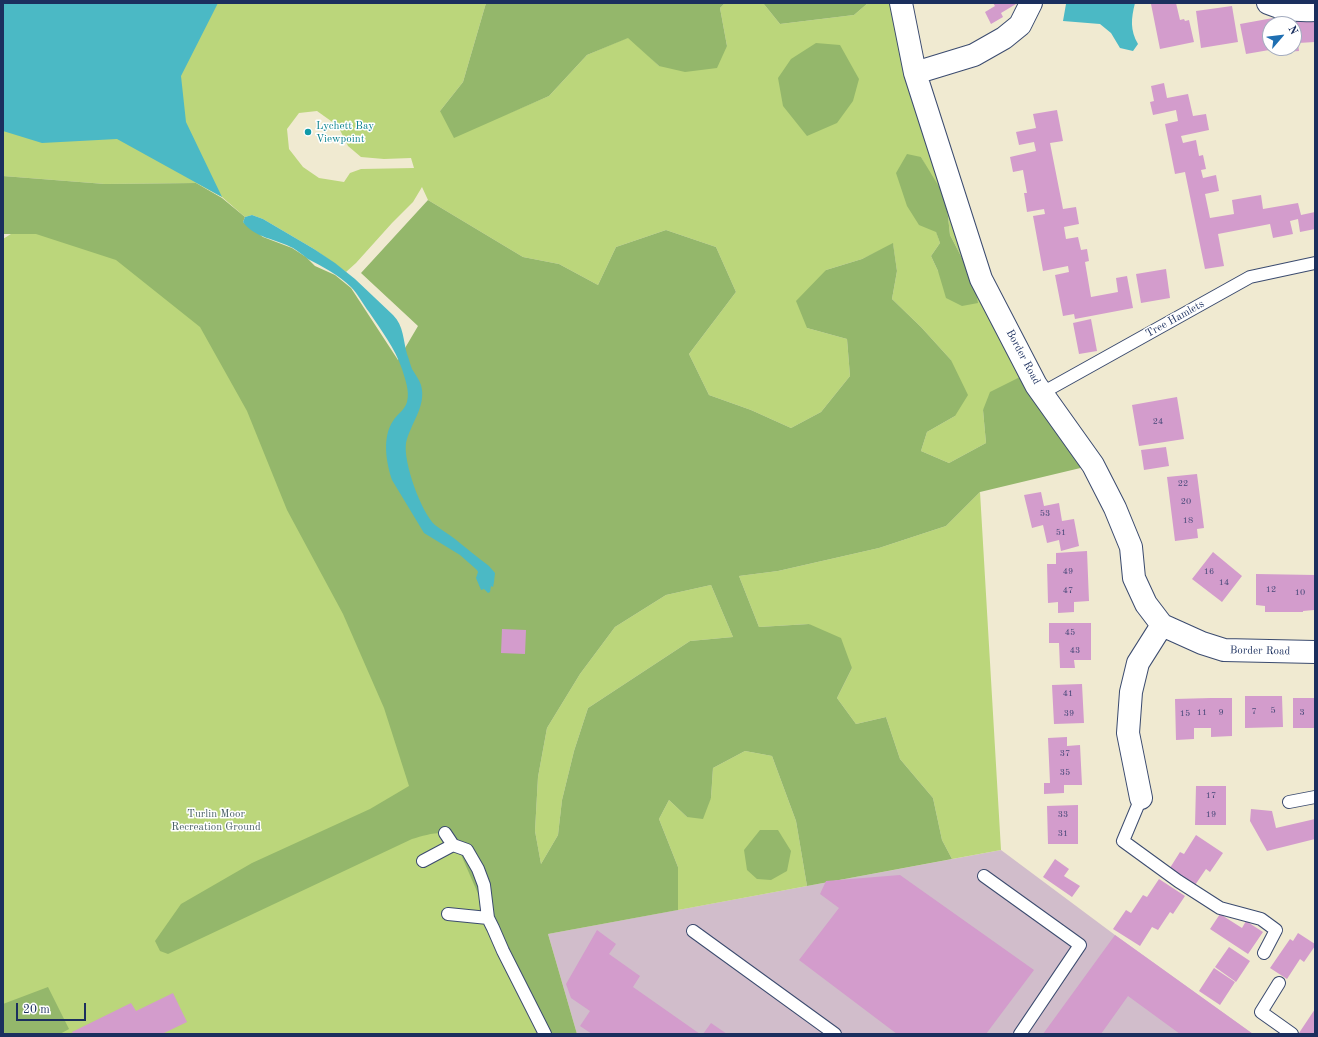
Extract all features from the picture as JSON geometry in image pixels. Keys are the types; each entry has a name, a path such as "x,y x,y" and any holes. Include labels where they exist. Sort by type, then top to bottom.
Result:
{"street":[{"name":"Border Road","path":"901,3 915,73 981,279 1036,384 1093,465 1116,508 1131,548 1134,578 1146,604 1162,625 1202,643 1224,650 1315,652"},
{"path":"915,73 974,55 1004,38 1020,25 1031,3"},
{"path":"1268,3 1282,9 1315,10"},
{"path":"1141,798 1128,733 1131,692 1138,663 1162,625"}],"lane":[{"name":"Tree Hamlets","path":"1042,393 1250,277 1315,263"},
{"path":"1289,802 1315,797"},
{"path":"1141,798 1123,842 1178,881 1220,908 1261,919 1276,930 1264,953"},
{"path":"445,833 453,845 467,850 478,869 484,885 488,918 503,952 545,1034"},
{"path":"423,861 453,845"},
{"path":"984,876 1080,945 1020,1034"},
{"path":"448,914 488,918"},
{"path":"693,931 835,1034"},
{"path":"1279,983 1261,1012 1292,1034"}],"shaded area":[{"path":"1001,850 1115,935 1253,1034 577,1034 548,934"}],"green space":[{"path":"3,3 486,3 463,82 440,111 507,114 549,96 587,55 629,37 659,66 727,46 720,8 725,3 763,3 780,24 854,15 868,3 901,3 981,279 1030,372 983,410 986,443 949,463 921,451 927,432 955,416 951,360 921,327 892,299 897,271 893,244 862,259 826,270 807,328 847,339 850,376 821,412 791,428 751,410 709,395 689,354 736,292 716,247 666,230 616,247 598,285 559,264 523,257 428,200 422,187 413,202 346,272 314,249 263,219 252,215 245,217 222,197 196,183 105,184 3,176","holes":["317,111 338,126 348,146 361,157 384,159 411,158 414,168 361,169 350,173 344,182 319,178 303,167 289,149 287,129 299,113","921,157 947,207 950,235 974,281 938,271 931,256 940,243 936,231"]},
{"path":"486,3 725,3 720,8 727,46 717,68 685,72 659,66 628,38 587,55 549,96 454,138 440,111 463,82"},
{"path":"763,3 868,3 854,15 780,24"},
{"path":"816,43 840,45 859,79 853,101 837,123 807,136 783,106 778,78 791,59"},
{"path":"907,154 921,157 941,190 947,207 950,235 974,281 978,303 962,306 946,298 938,271 931,256 940,243 936,232 919,225 907,206 896,173"},
{"path":"3,176 105,184 196,183 222,198 245,217 243,222 263,237 292,248 306,257 315,266 335,275 351,288 398,360 418,326 361,273 428,200 523,257 559,264 598,285 616,247 666,230 716,247 736,292 689,354 709,395 751,410 791,428 821,412 850,376 847,339 807,328 796,301 826,270 862,259 893,243 897,271 892,299 921,327 951,360 968,395 955,416 927,432 921,451 949,463 986,443 983,410 990,392 1030,372 1093,465 980,492 946,526 879,548 778,571 739,576 759,627 809,624 841,638 852,668 837,698 856,724 886,717 900,759 933,798 942,840 952,859 807,886 796,821 772,756 745,751 713,768 711,798 703,819 687,817 669,800 659,819 678,867 678,910 548,934 577,1034 545,1034 493,928 452,834 447,833 437,833 412,839 168,954 160,951 155,941 181,904 252,863 370,809 409,786 384,708 343,614 287,510 247,411 200,327 116,260 36,234 3,234","holes":["711,585 733,637 690,641 588,708 574,751 562,800 558,835 541,864 535,831 538,777 547,728 580,674 615,627 666,595"]},
{"name":"Turlin Moor Recreation Ground","path":"30,222 195,274 545,1034 3,1034 3,239"},
{"path":"980,492 1001,850 952,859 942,840 933,798 900,759 886,717 856,724 837,698 852,668 809,624 759,627 739,576 778,571 879,548 946,526"},
{"path":"711,585 733,637 690,641 588,708 574,751 562,800 558,835 541,864 535,831 538,777 547,728 580,674 615,627 666,595"},
{"path":"745,751 772,756 796,821 807,886 678,910 678,867 659,819 669,800 687,817 711,798 713,768"},
{"path":"760,830 778,830 791,851 787,871 771,880 757,879 747,870 744,850"},
{"path":"48,987 69,1029 60,1034 3,1034 3,1004"}],"water":[{"path":"3,3 218,3 181,76 186,122 222,197 117,139 42,143 3,131"},
{"path":"1067,3 1135,3 1132,29 1138,44 1133,51 1120,48 1111,33 1100,24 1063,21"},
{"path":"252,215 263,219 335,263 355,279 397,319 401,328 411,367 421,385 422,393 420,408 406,443 407,462 414,486 424,509 435,525 453,537 489,566 495,573 493,587 491,586 490,592 488,593 484,589 481,590 476,578 478,572 477,570 460,555 424,533 392,480 386,450 387,434 393,421 406,405 408,394 407,385 399,361 387,339 351,287 331,272 308,259 293,248 253,232 243,222 245,217"}],"building":[{"path":"993,3 1016,4 1001,13 1003,17 991,24 985,12 995,6"},
{"path":"1176,3 1180,20 1189,20 1194,42 1160,49 1151,4"},
{"path":"1232,6 1238,42 1201,48 1196,11"},
{"path":"1315,17 1315,42 1302,43 1302,21 1307,21"},
{"path":"1262,20 1262,51 1246,54 1240,24"},
{"path":"1164,83 1167,98 1188,94 1193,116 1206,114 1209,130 1181,136 1183,143 1196,140 1199,156 1203,155 1206,169 1201,170 1203,178 1216,175 1219,191 1205,194 1210,218 1234,214 1232,200 1261,195 1263,209 1298,203 1301,215 1315,212 1315,229 1300,232 1298,219 1290,221 1293,234 1273,238 1270,224 1218,234 1224,266 1205,269 1185,172 1175,174 1165,124 1178,121 1176,110 1153,115 1150,102 1154,101 1151,86"},
{"path":"1057,110 1063,141 1050,143 1063,209 1076,207 1079,224 1064,227 1066,239 1078,237 1081,250 1087,249 1089,261 1085,262 1091,297 1118,292 1116,278 1127,276 1133,308 1075,319 1074,314 1063,316 1055,275 1069,272 1068,266 1043,271 1033,216 1045,214 1044,209 1027,212 1024,193 1027,193 1023,170 1013,172 1010,157 1036,151 1034,142 1019,145 1016,132 1036,128 1033,114"},
{"path":"1166,269 1170,298 1141,303 1136,274"},
{"path":"1091,319 1097,351 1079,354 1073,323"},
{"path":"1177,397 1184,439 1139,446 1132,405"},
{"path":"1166,447 1169,466 1144,470 1141,450"},
{"path":"1197,474 1204,528 1197,529 1198,538 1175,541 1167,477"},
{"path":"1041,492 1044,506 1059,503 1062,521 1074,519 1079,546 1061,551 1059,540 1047,543 1043,525 1032,528 1024,495"},
{"path":"1087,551 1089,601 1074,602 1074,612 1058,613 1058,602 1048,603 1047,564 1056,564 1056,553"},
{"path":"1213,552 1242,576 1222,602 1192,579"},
{"path":"1256,574 1315,575 1314,610 1303,612 1265,612 1265,606 1256,605"},
{"path":"1049,623 1091,623 1091,660 1074,660 1075,668 1060,668 1059,643 1049,643"},
{"path":"502,629 526,630 525,654 501,653"},
{"path":"1082,684 1084,723 1054,724 1052,685"},
{"path":"1245,696 1282,696 1283,727 1245,728"},
{"path":"1232,698 1232,736 1211,737 1211,728 1194,728 1194,739 1176,740 1175,699"},
{"path":"1293,698 1315,698 1315,728 1293,728"},
{"path":"1067,737 1067,746 1080,745 1082,785 1064,785 1064,793 1044,794 1044,783 1050,783 1048,738"},
{"path":"1196,786 1226,786 1226,825 1195,825"},
{"path":"1078,805 1078,844 1048,844 1047,806"},
{"path":"1251,809 1272,811 1276,828 1315,819 1315,839 1267,851 1250,821"},
{"path":"1196,835 1223,853 1210,872 1206,869 1193,888 1168,871 1180,852 1184,854"},
{"path":"1055,859 1069,869 1064,876 1080,886 1072,897 1043,877"},
{"path":"900,875 1034,970 986,1034 897,1034 799,960 839,908 820,894 826,881"},
{"path":"1159,879 1185,896 1173,914 1170,912 1158,930 1152,927 1140,946 1113,929 1126,910 1131,913 1143,895 1147,897"},
{"path":"1220,914 1242,928 1246,921 1263,932 1248,954 1210,929"},
{"path":"597,930 616,944 609,954 640,976 633,987 700,1034 592,1034 580,1026 590,1011 571,998 566,984"},
{"path":"1298,933 1315,944 1315,946 1304,962 1300,959 1287,979 1270,968 1290,939 1293,941"},
{"path":"1115,935 1253,1034 1180,1034 1128,996 1101,1034 1043,1034"},
{"path":"1229,947 1250,961 1236,982 1215,967"},
{"path":"1214,968 1235,982 1220,1005 1199,991"},
{"path":"173,993 187,1022 162,1034 73,1034 72,1032 131,1003 136,1011"},
{"path":"1315,1009 1315,1034 1300,1034 1299,1033"},
{"path":"711,1023 727,1034 703,1034"}],"place":[{"name":"Lychett Bay Viewpoint","path":"308,132"}]}
